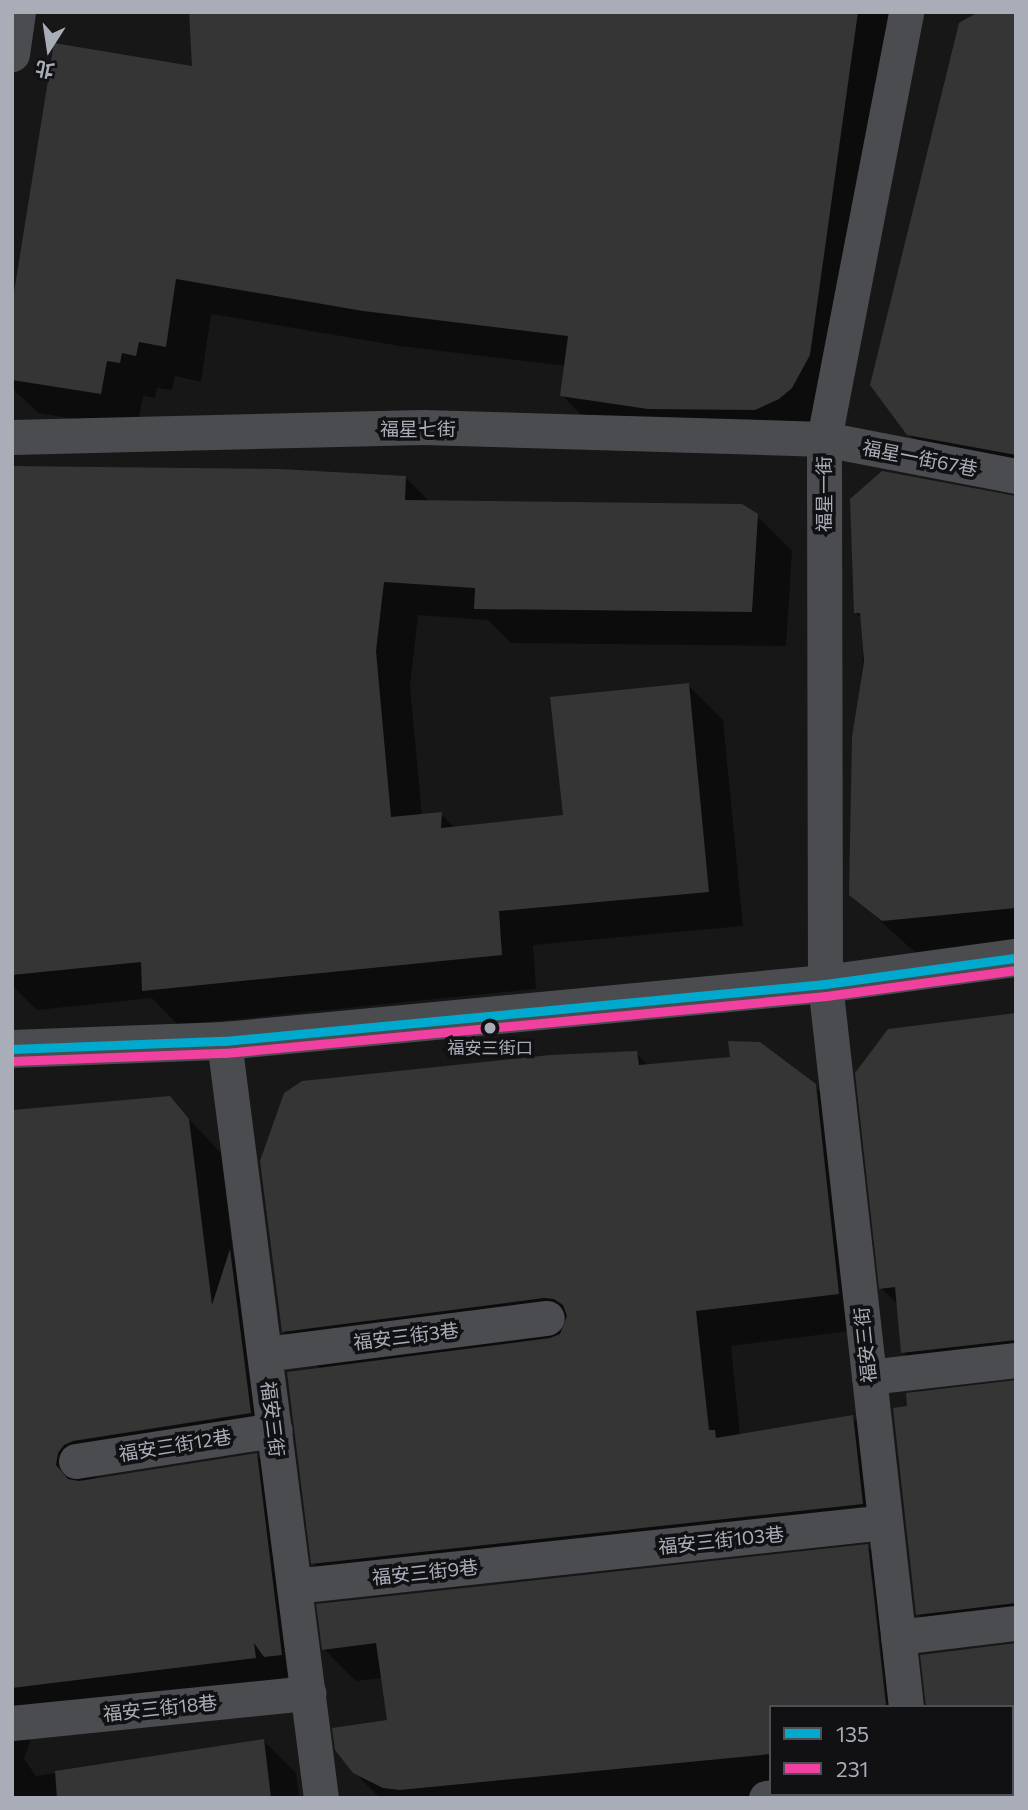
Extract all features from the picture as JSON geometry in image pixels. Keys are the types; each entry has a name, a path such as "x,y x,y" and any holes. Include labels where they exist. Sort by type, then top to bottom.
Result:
{"street":[{"path":"12,1049 224,1041 825,984 1016,958"}],"lane":[{"path":"13,50 18,12"},
{"name":"福星一街","path":"825,984 824,439 906,12"},
{"name":"福星七街","path":"12,437 423,427 824,439"},
{"name":"福星一街67巷","path":"824,439 1016,476"},
{"name":"福安三街","path":"825,984 906,1705"},
{"name":"福安三街","path":"224,1041 321,1798"},
{"name":"福安三街3巷","path":"265,1354 547,1318"},
{"path":"869,1377 1016,1360"},
{"name":"福安三街12巷","path":"76,1461 275,1430"},
{"name":"福安三街103巷","path":"556,1558 885,1522"},
{"name":"福安三街9巷","path":"294,1586 556,1558"},
{"path":"898,1637 1016,1623"},
{"name":"福安三街18巷","path":"12,1723 308,1693"},
{"path":"766,1798 785,1796"}],"building":[{"path":"189,12 858,12 810,355 792,388 779,399 755,410 648,409 560,396 568,336 363,311 176,279 166,347 139,342 136,356 122,353 120,363 107,361 101,394 12,380 12,305 54,43 192,66"},
{"path":"978,12 1016,12 1016,455 907,435 870,385 959,23"},
{"path":"12,466 279,469 406,476 405,500 742,504 758,514 752,612 474,609 475,588 384,582 376,651 391,817 442,812 441,828 563,815 550,697 689,683 709,892 499,911 502,955 142,991 141,962 12,975"},
{"path":"882,471 1016,496 1016,908 882,921 849,895 852,737 864,661 860,613 854,613 850,499"},
{"path":"1016,1013 1016,1340 901,1353 895,1287 879,1289 855,1073 888,1029"},
{"path":"728,1041 760,1042 816,1084 839,1294 696,1311 709,1430 715,1430 716,1438 853,1415 863,1504 311,1564 287,1372 550,1338 560,1334 567,1316 563,1305 554,1299 544,1298 282,1332 260,1161 284,1093 302,1081 550,1055 637,1051 639,1065 730,1057"},
{"path":"170,1096 189,1119 212,1305 230,1249 251,1413 73,1441 64,1445 58,1453 56,1465 68,1479 79,1481 257,1453 282,1655 264,1657 254,1643 256,1658 12,1688 12,1110"},
{"path":"1016,1380 1016,1603 916,1615 893,1408 907,1406 906,1393"},
{"path":"868,1544 886,1705 769,1705 769,1754 400,1790 383,1788 353,1773 335,1750 332,1728 387,1720 376,1643 322,1650 316,1604"},
{"path":"1016,1643 1016,1707 926,1705 920,1655"},
{"path":"264,1739 271,1798 57,1798 55,1771"}],"transit line":[{"name":"135","path":"12,1049 224,1041 825,984 1016,958"},
{"name":"231","path":"12,1061 225,1053 826,996 1016,970"}],"place":[{"name":"福安三街口","path":"490,1028"}]}
